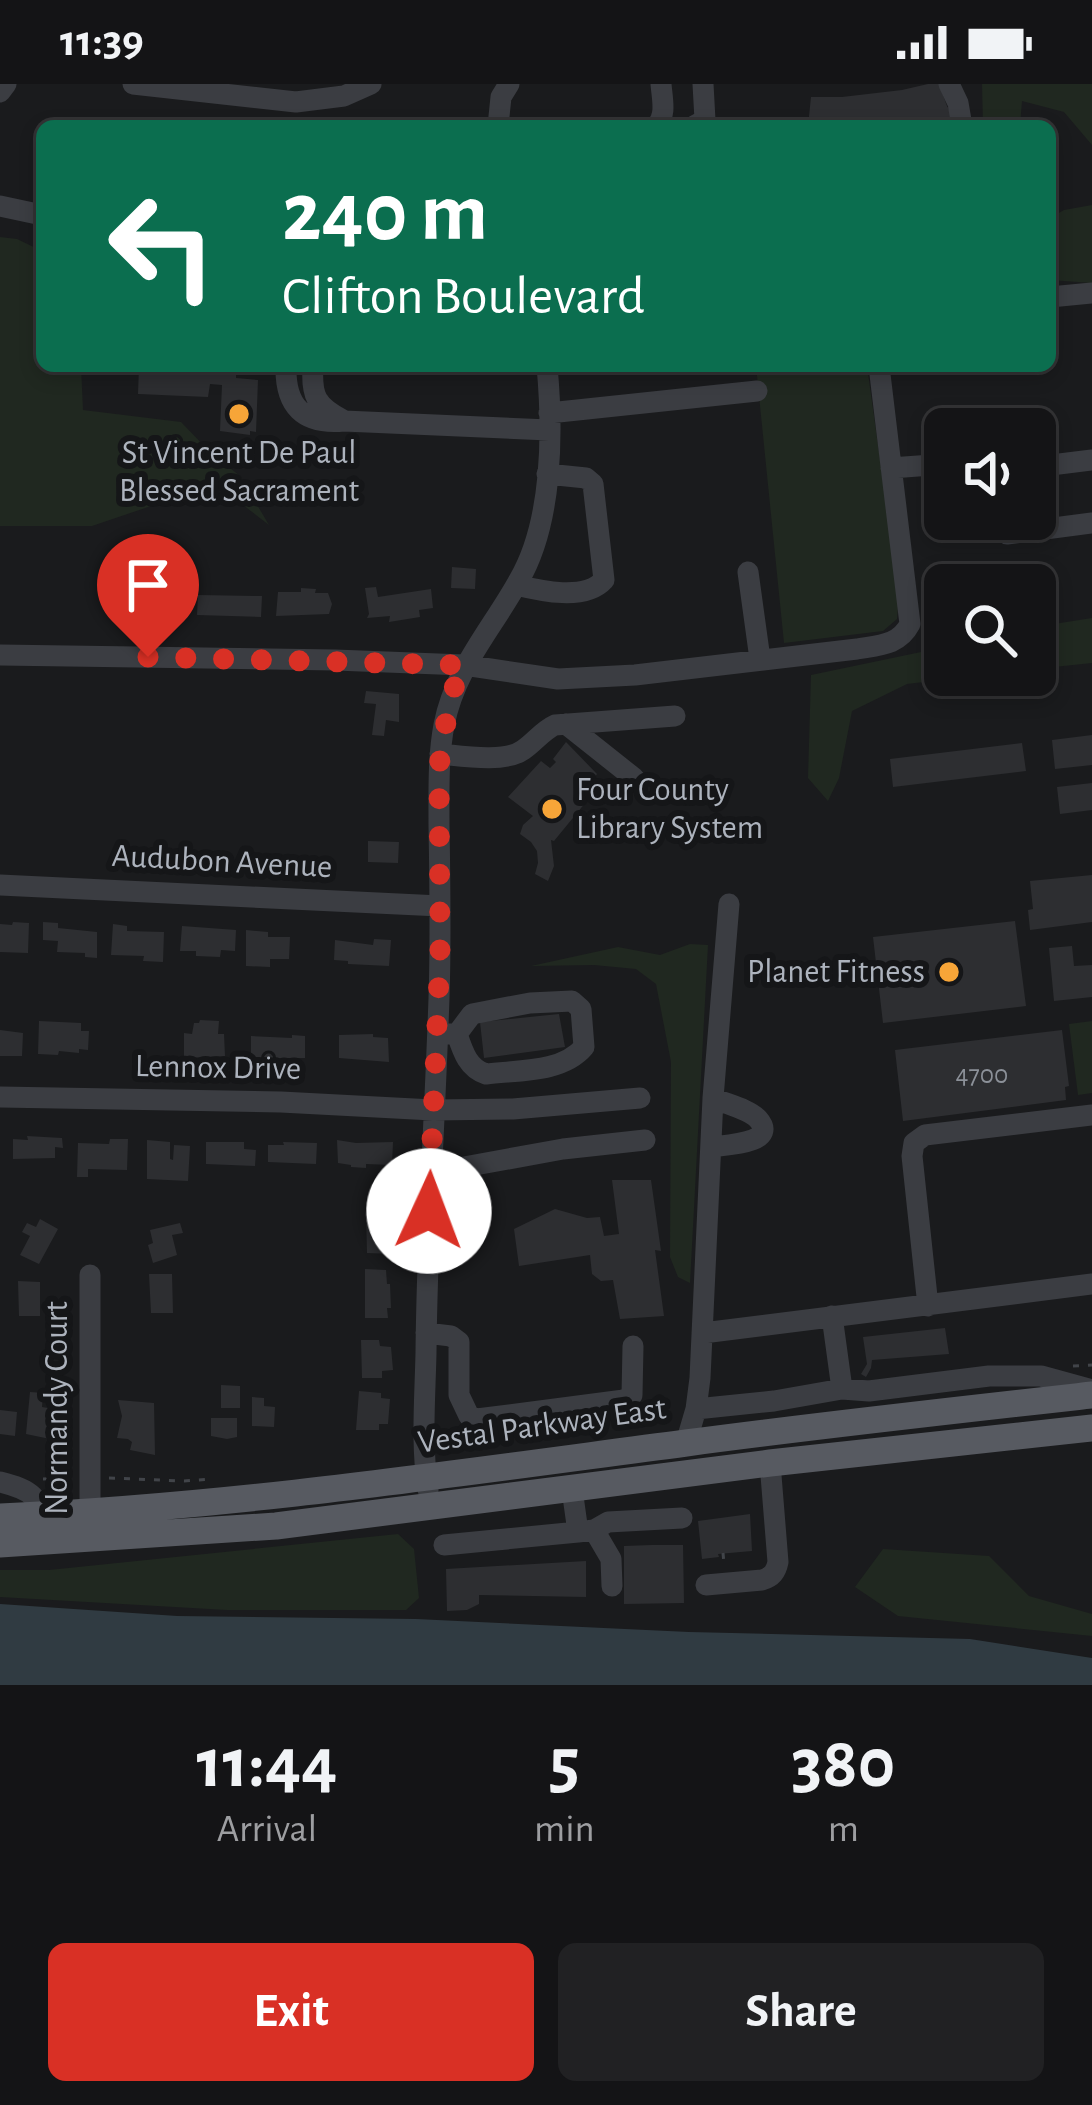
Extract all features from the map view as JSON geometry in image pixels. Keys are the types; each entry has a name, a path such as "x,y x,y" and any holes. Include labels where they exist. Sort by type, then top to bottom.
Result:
{"main road":[{"name":"Vestal Parkway East","path":"90,1526 686,1443 1092,1393"},
{"name":"Vestal Parkway East","path":"0,1544 43,1528 276,1526 770,1463 1092,1428"},
{"name":"Vestal Parkway East","path":"0,1516 43,1528"}],"street":[{"path":"0,92 5,84"},
{"path":"133,84 296,102 344,96 371,84"},
{"path":"498,120 500,97 509,84"},
{"path":"660,120 661,84"},
{"path":"703,84 705,120"},
{"path":"950,84 961,120"},
{"path":"0,206 36,214"},
{"path":"1056,296 1092,293"},
{"path":"286,372 286,388 295,405 326,422 549,422 757,392"},
{"path":"313,372 318,403 344,421"},
{"path":"430,1508 426,1333 430,1173 433,1110 447,1034 440,906 440,754 450,697 464,665 516,585 533,548 547,474 547,372"},
{"path":"0,655 464,665 558,680 635,675 894,642 910,623 879,372"},
{"path":"1056,464 1092,460"},
{"path":"891,468 924,466"},
{"path":"516,585 560,592 594,589 604,580 592,484 586,478 547,474"},
{"path":"1056,528 1092,524"},
{"path":"748,572 760,659"},
{"path":"440,754 513,755 547,728 675,716"},
{"path":"566,724 634,778"},
{"name":"Audubon Avenue","path":"0,885 440,906"},
{"path":"686,1443 696,1409 703,1333 713,1098 729,904"},
{"path":"572,1001 581,1009 584,1047 563,1063 486,1074 475,1070 447,1034 472,1014 572,1001"},
{"name":"Lennox Drive","path":"0,1097 433,1110 513,1109 640,1098"},
{"path":"711,1147 749,1142 762,1130 752,1115 713,1098"},
{"path":"928,1306 914,1143 925,1135 1092,1115"},
{"path":"430,1173 645,1140"},
{"name":"Normandy Court","path":"90,1275 90,1526"},
{"path":"703,1333 1092,1284"},
{"path":"832,1316 842,1389"},
{"path":"426,1333 457,1338 459,1395 469,1416 477,1419 624,1400 632,1396 632,1346"},
{"path":"696,1409 984,1375 1041,1376 1092,1393"},
{"path":"706,1586 762,1580 776,1570 770,1463"},
{"path":"0,1482 33,1495 41,1507 43,1528"},
{"path":"572,1489 586,1531 610,1559 612,1586"},
{"path":"444,1546 586,1531 608,1522 682,1518"}],"path":[{"path":"40,1479 228,1478"}],"shaded area":[{"path":"982,84 1092,84 1092,145 1064,112 1022,101 1020,120 983,120"},
{"path":"1092,205 1092,283 1056,280 1056,215"},
{"path":"0,237 36,248 36,372 81,372 83,410 181,422 240,476 269,525 216,484 92,526 0,526"},
{"path":"757,372 868,372 899,596 897,619 883,631 784,643"},
{"path":"1092,618 1092,663 1056,667 1056,624"},
{"path":"924,651 924,682 907,684 852,711 839,778 828,801 808,778 811,675"},
{"path":"690,944 708,945 690,1283 678,1277 670,1257 671,1062 656,984 636,969 531,966 618,947 660,955"},
{"path":"1092,1021 1092,1093 1078,1095 1069,1024"},
{"path":"398,1534 414,1549 419,1598 406,1610 227,1610 0,1597 0,1570 49,1570"},
{"path":"883,1549 989,1556 1029,1596 1092,1614 1092,1636 898,1616 855,1587"},
{"path":"0,1604 177,1616 416,1619 970,1639 1092,1658 1092,1685 0,1685"}],"building":[{"path":"939,84 955,120 809,120 811,97"},
{"name":"St Vincent De Paul Blessed Sacrament","path":"139,372 236,372 236,378 258,380 256,432 220,431 222,385 210,384 208,397 138,394"},
{"path":"452,567 476,569 475,589 451,588"},
{"path":"136,586 181,590 180,613 155,613 151,605 135,605"},
{"path":"376,587 378,597 431,589 433,608 419,610 420,617 389,622 390,616 367,618 365,588"},
{"path":"301,588 328,593 329,614 276,616 278,592 301,592"},
{"path":"198,595 262,596 261,617 197,615"},
{"path":"366,691 399,694 399,722 386,720 384,736 372,735 376,704 364,703"},
{"path":"1092,735 1092,765 1055,769 1052,740"},
{"name":"Four County Library System","path":"566,742 597,774 580,796 586,802 551,840 554,866 548,881 535,874 537,851 520,834 533,816 508,797 541,761 550,768"},
{"path":"1022,743 1026,771 893,787 890,759"},
{"path":"1092,783 1092,810 1060,814 1057,787"},
{"path":"368,841 399,842 398,863 368,862"},
{"path":"1092,875 1092,922 1030,930 1030,881"},
{"name":"Planet Fitness","path":"1015,921 1026,1006 883,1023 873,937"},
{"path":"43,922 97,932 97,958 57,952 58,941 43,940"},
{"path":"29,923 28,953 0,952 0,924"},
{"path":"113,924 127,926 127,931 164,932 163,962 111,955"},
{"path":"182,926 236,930 235,951 221,950 220,957 180,951"},
{"path":"246,930 290,937 289,959 270,959 270,967 246,966"},
{"path":"374,939 391,940 389,966 334,960 335,940 373,945"},
{"path":"1072,946 1074,966 1092,965 1092,997 1054,1001 1049,948"},
{"path":"559,1014 565,1047 484,1058 480,1022"},
{"path":"39,1021 81,1023 81,1031 89,1031 88,1050 38,1054"},
{"path":"219,1021 225,1056 184,1058 184,1033 192,1034 194,1023"},
{"path":"0,1030 23,1033 22,1056 0,1056"},
{"path":"1062,1030 1069,1086 1065,1087 1066,1100 903,1121 895,1050"},
{"path":"339,1035 388,1038 389,1062 339,1058"},
{"path":"251,1036 305,1036 305,1058 251,1058"},
{"path":"27,1136 62,1138 63,1148 55,1147 55,1158 13,1159 13,1139 28,1140"},
{"path":"110,1139 128,1139 127,1170 88,1169 88,1177 77,1177 78,1143 109,1144"},
{"path":"147,1140 170,1142 173,1160 174,1145 190,1146 188,1181 147,1179"},
{"path":"337,1140 393,1142 392,1165 366,1164 366,1168 338,1163"},
{"path":"206,1142 244,1142 244,1149 256,1150 255,1166 206,1164"},
{"path":"317,1143 316,1164 268,1162 268,1145"},
{"path":"612,1180 651,1180 664,1316 620,1319 613,1280 601,1281 592,1274 590,1255 519,1266 514,1229 555,1209 600,1217 604,1236 619,1234"},
{"path":"366,1212 389,1213 393,1254 367,1253"},
{"path":"40,1219 58,1229 39,1264 20,1255 30,1236 22,1232 27,1223 36,1227"},
{"path":"180,1223 183,1233 172,1235 177,1255 153,1263 150,1230"},
{"path":"365,1269 386,1270 388,1318 365,1318"},
{"path":"149,1274 172,1274 173,1313 151,1313"},
{"path":"18,1281 40,1282 40,1316 19,1316"},
{"path":"945,1328 949,1354 872,1360 866,1377 861,1374 867,1364 863,1337"},
{"path":"361,1340 379,1340 380,1346 391,1347 393,1370 382,1371 382,1378 362,1378"},
{"path":"54,1378 71,1378 70,1395 55,1394"},
{"path":"221,1385 240,1386 240,1408 221,1408"},
{"path":"359,1391 390,1399 388,1424 379,1424 379,1430 356,1430"},
{"path":"30,1392 43,1393 42,1407 48,1412 67,1414 65,1437 55,1436 55,1440 26,1434"},
{"path":"252,1397 264,1398 264,1406 275,1407 274,1427 252,1426"},
{"path":"118,1400 154,1403 155,1455 130,1450 132,1442 117,1438 122,1416"},
{"path":"0,1410 17,1412 15,1436 0,1434"},
{"path":"211,1418 237,1418 237,1437 211,1436"},
{"path":"750,1514 752,1551 702,1559 698,1521"},
{"path":"683,1545 684,1603 624,1604 624,1546"},
{"path":"586,1561 586,1597 479,1595 479,1604 467,1610 447,1611 446,1569"}],"place":[{"name":"St Vincent De Paul Blessed Sacrament","path":"239,414"},
{"name":"Four County Library System","path":"552,809"},
{"name":"Planet Fitness","path":"949,972"}],"route":[{"path":"148,657 464,665 450,697 439,766 440,955 429,1211"}]}
